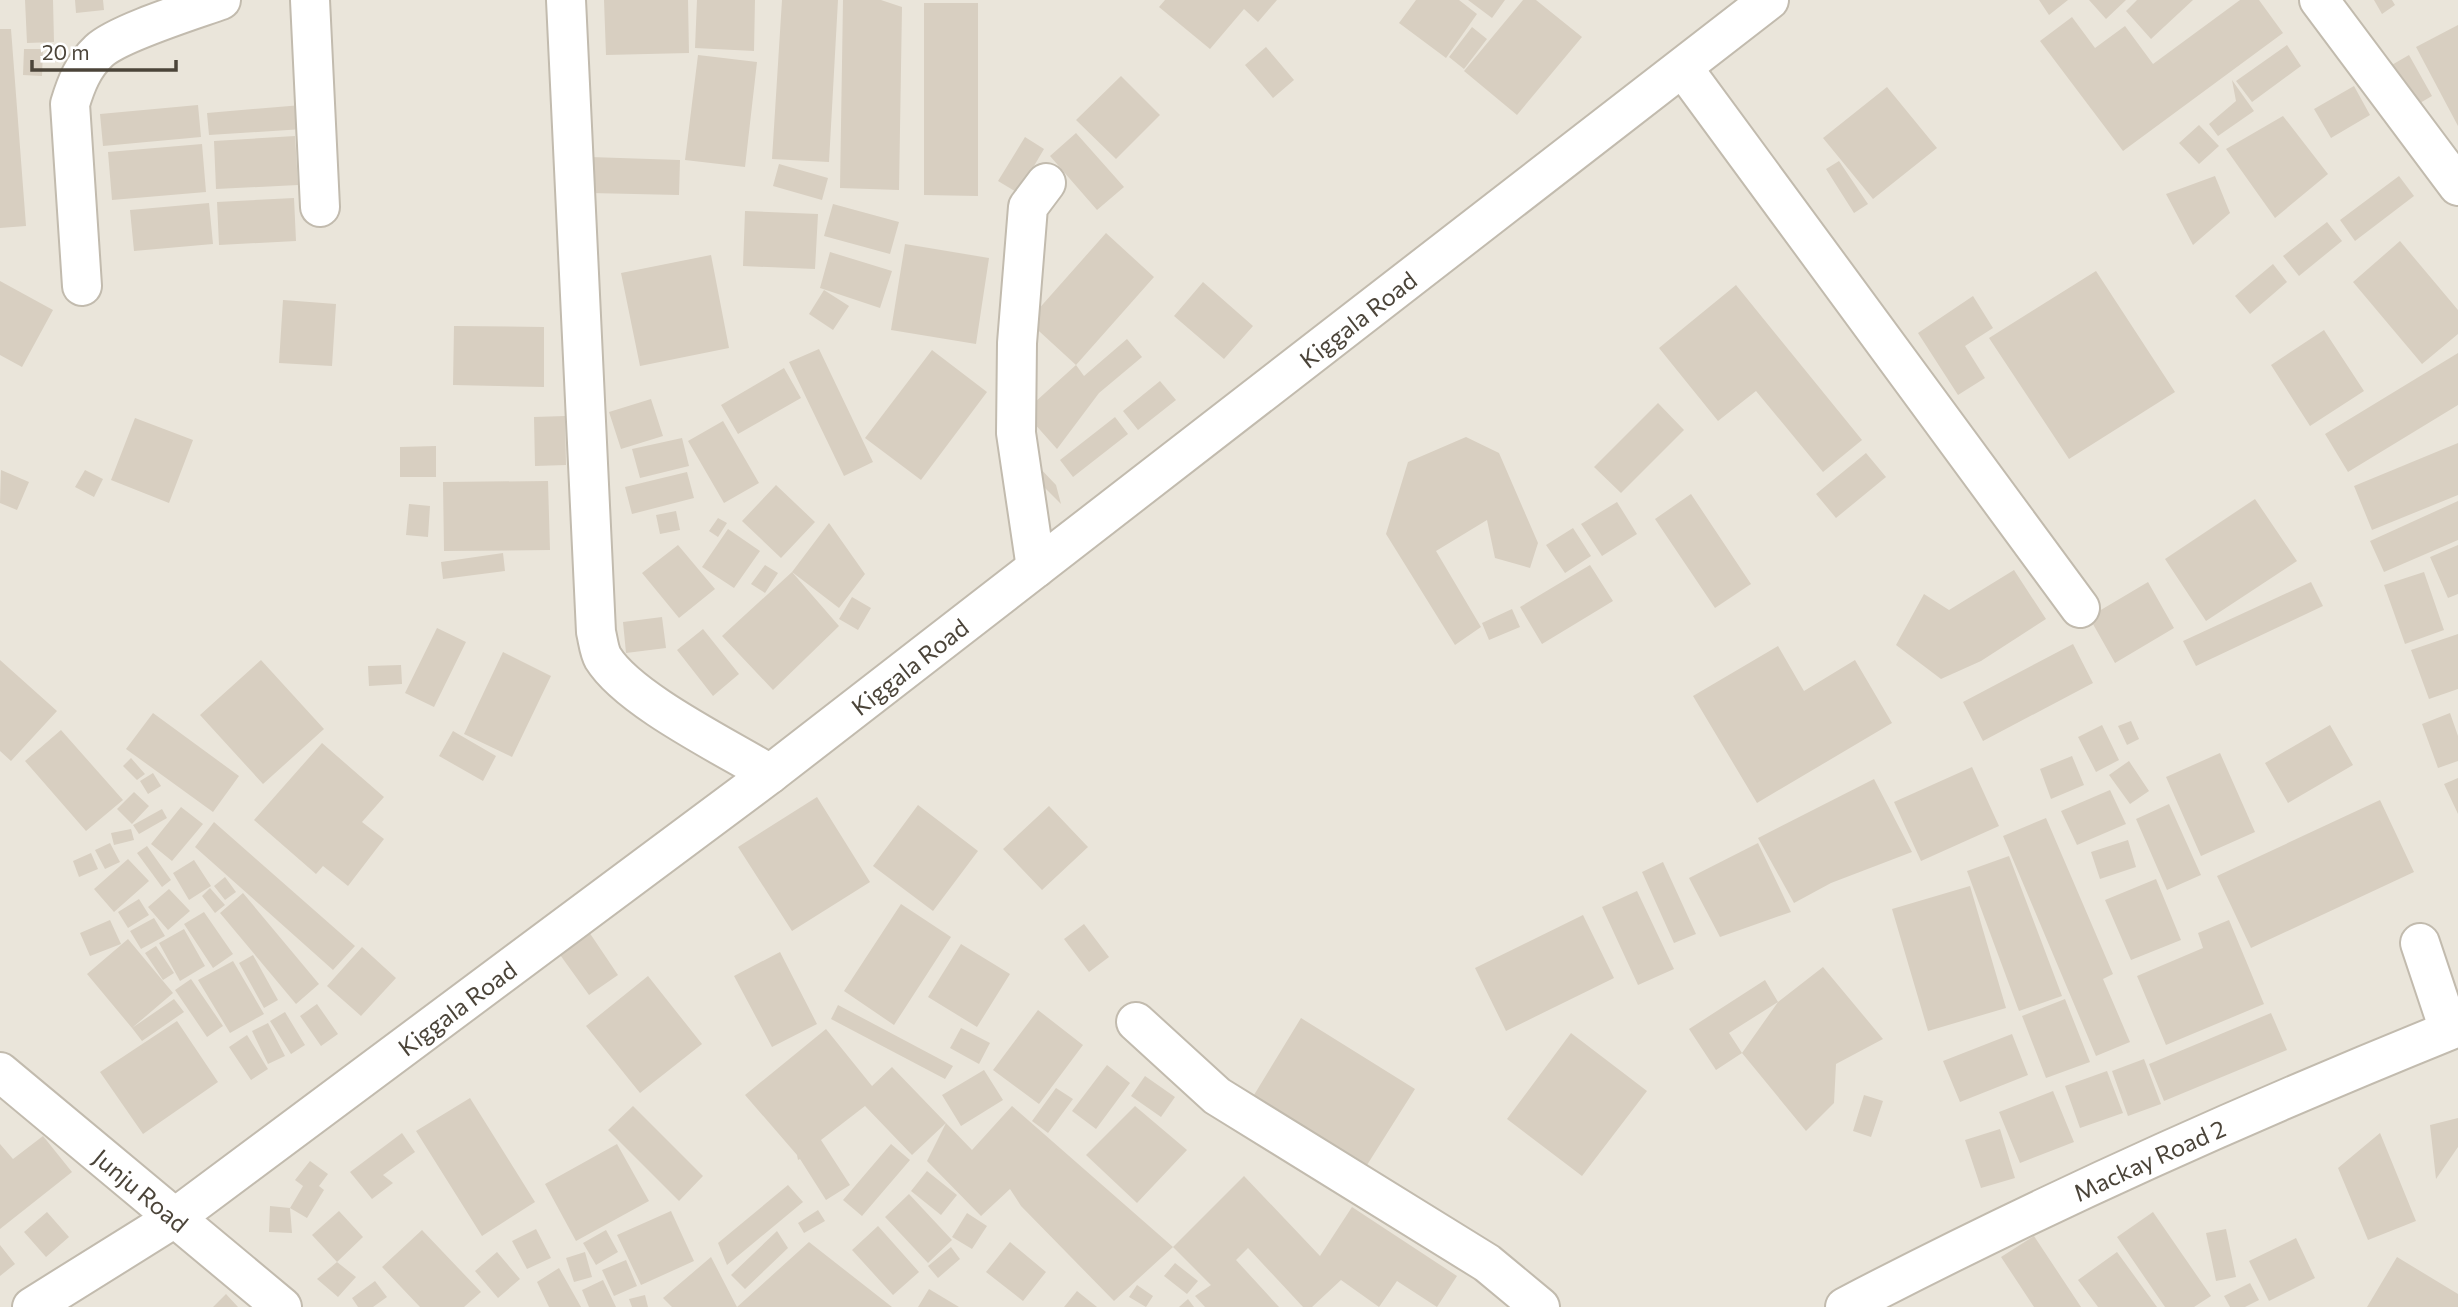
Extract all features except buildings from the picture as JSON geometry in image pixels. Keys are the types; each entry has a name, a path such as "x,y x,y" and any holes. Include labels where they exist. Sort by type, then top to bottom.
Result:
{"street":[{"path":"82,286 70,104 76,80 99,50 123,37 221,0"},
{"path":"310,0 320,207"},
{"path":"566,0 596,632 603,657 625,683 651,703 770,774"},
{"name":"Kiggala Road","path":"32,1307 173,1219 770,774 1769,0"},
{"path":"2319,0 2458,186"},
{"path":"1683,68 2080,608"},
{"path":"1036,568 1016,433 1017,343 1028,207 1046,183"},
{"path":"2420,943 2454,1029"},
{"path":"1136,1022 1217,1096 1487,1263 1540,1307"},
{"name":"Mackay Road 2","path":"1845,1307 1942,1256 2093,1185 2310,1087 2454,1029"},
{"name":"Junju Road","path":"0,1072 173,1219 282,1307"}],"shaded area":[{"path":"0,0 2458,0 2458,1307 0,1307"}]}
